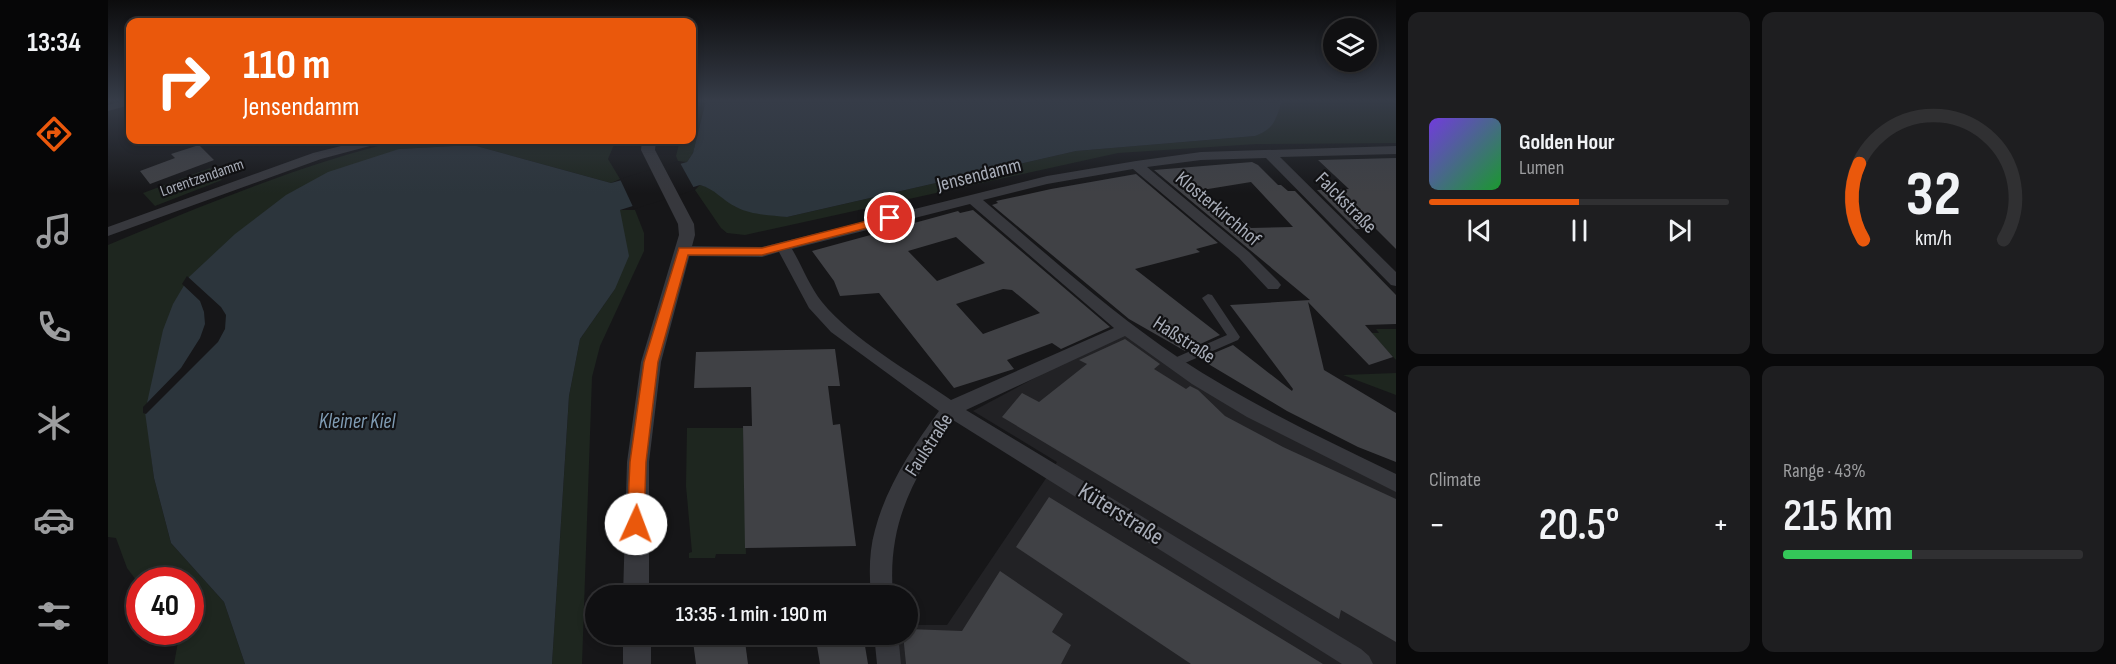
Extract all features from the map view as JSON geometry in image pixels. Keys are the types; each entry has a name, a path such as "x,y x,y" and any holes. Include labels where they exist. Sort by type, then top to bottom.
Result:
{"street":[{"name":"Lorentzendamm","path":"108,232 317,156 362,144"},
{"path":"636,585 638,462 651,362 687,235 686,224 656,168 648,150 649,144"},
{"name":"Jensendamm","path":"683,251 740,253 784,247 814,237 1047,180 1136,165 1201,156 1396,150"},
{"name":"Falckstraße","path":"1268,153 1396,281"},
{"name":"Klosterkirchhof","path":"1136,165 1244,255 1273,285"},
{"name":"Haßstraße","path":"972,198 1126,329 1174,363 1281,426 1396,483"},
{"name":"Küterstraße","path":"784,247 815,303 837,328 950,409 1361,664"},
{"path":"1174,363 1234,337 1208,298"},
{"name":"Faulstraße","path":"881,585 880,568 885,530 898,496 922,448 950,409 1126,329"},
{"path":"637,645 637,664"},
{"path":"887,645 889,664"}],"shaded area":[{"path":"1265,131 1396,131 1396,143 1257,144 1118,153 745,235 727,233 721,228 695,190 700,185 711,188 736,207 787,217 1076,151 1255,136"},
{"path":"387,144 614,144 608,159 620,179 611,183 473,145 399,149 146,412 154,478 171,543 193,567 127,567 116,538 108,537 108,245 216,201 328,161"},
{"path":"679,144 695,144 687,162 678,161 676,156"},
{"path":"210,168 222,180 155,206 143,193"},
{"path":"620,210 635,210 644,233 644,251 600,346 592,377 582,664 552,664 569,396 580,339 615,289"},
{"path":"1126,329 1174,363 1396,483 1396,664 898,664 896,645 918,645 918,625 947,625 1057,462 973,411"},
{"path":"1376,329 1396,329 1396,360 1371,333 1379,333"},
{"path":"1396,373 1396,395 1343,375"},
{"path":"687,428 743,428 746,554 716,554 715,558 689,558 689,553 692,552 686,486"},
{"path":"204,580 224,602 245,664 174,664 177,645 204,645"}],"water":[{"name":"Kleiner Kiel","path":"698,131 1265,131 1255,136 1076,151 787,217 742,210 700,185 620,210 629,256 615,289 580,339 569,396 552,664 245,664 224,602 204,580 204,567 193,567 171,543 154,478 145,412 163,330 173,304 189,277 235,234 286,195 328,172 399,149 473,145 611,183 687,162 696,144"}],"pier":[{"path":"679,161 695,190 634,209 620,179"},
{"path":"187,276 221,307 226,315 225,329 218,342 146,414 143,413 143,407 181,368 200,338 205,324 200,301 182,284"}],"building":[{"path":"199,145 214,160 150,184 140,171 175,158 171,154"},
{"path":"1396,158 1396,249 1376,229 1356,229 1317,190 1349,189 1318,160"},
{"path":"1252,162 1258,165 1278,185 1288,191 1295,191 1396,295 1396,324 1365,325 1393,357 1369,365 1308,302 1324,370 1396,413 1396,462 1358,447 1287,411 1200,359 1233,345 1292,391 1293,389 1230,305 1310,300 1154,170","holes":["1251,182 1293,227 1251,228 1202,190"]},
{"path":"1136,174 1218,243 1196,249 1200,252 1135,269 1220,335 1185,351 1129,319 992,205 998,203 996,201 1051,189"},
{"path":"973,210 1110,327 1061,349 1052,343 1007,360 1014,369 954,388 879,293 840,296 834,281 812,251 958,211 960,213","holes":["956,237 985,263 937,281 908,251","1003,289 1012,290 1040,313 983,334 956,304"]},
{"path":"1125,339 1160,364 1154,369 1186,389 1190,386 1198,390 1225,416 1283,447 1396,499 1396,642 1341,610 1339,619 1002,417 1022,393 1039,402 1087,364 1079,360"},
{"path":"835,349 840,386 828,386 833,425 840,424 856,546 745,548 743,426 752,426 751,387 694,388 696,352"},
{"path":"1049,497 1323,664 1191,664 1016,547"},
{"path":"1000,571 1063,614 1052,632 1071,645 1061,664 906,664 904,645 918,645 918,629 962,631"},
{"path":"693,645 745,645 748,664 696,664"},
{"path":"817,645 865,645 868,664 820,664"}],"route":[{"path":"636,524 638,462 651,362 683,251 762,252 890,218"}]}
